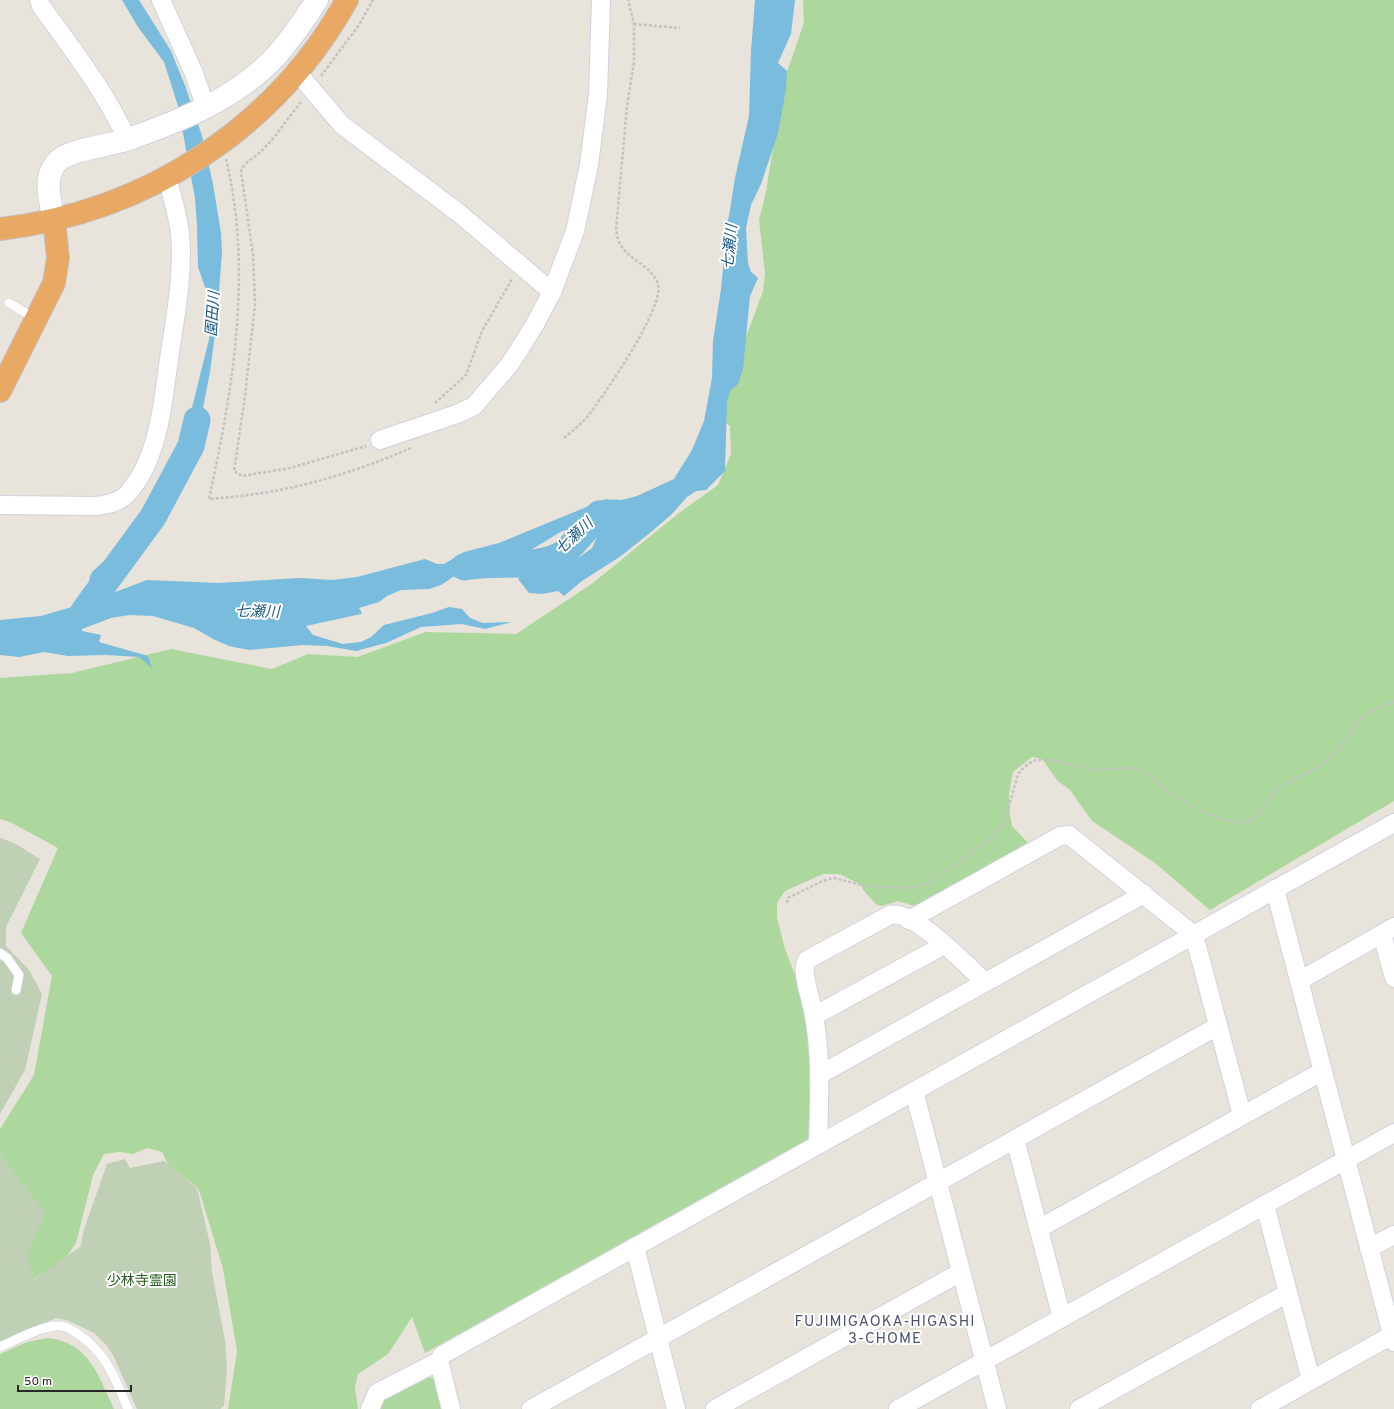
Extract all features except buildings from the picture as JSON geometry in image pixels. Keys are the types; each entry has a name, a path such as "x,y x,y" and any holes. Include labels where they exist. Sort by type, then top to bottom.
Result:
{"highway":[{"path":"0,229 54,220 119,200 220,153 262,108 304,80 324,37 347,0"},
{"path":"0,391 36,319 56,274 58,258 54,220"}],"street":[{"path":"39,0 100,91 118,120 127,139"},
{"path":"161,0 193,71 206,108"},
{"path":"54,220 48,188 50,175 54,165 66,155 73,152 127,139 206,108 238,87 266,65 291,38 317,0"},
{"path":"380,440 457,414 474,406 510,364 534,326 552,292 576,224 589,165 598,94 600,0"},
{"path":"304,80 342,125 460,214 552,292"},
{"path":"0,505 97,506 112,503 124,497 130,491 145,466 151,453 161,414 173,334 180,262 180,233 171,176"},
{"path":"370,1409 377,1393 439,1361 442,1355 1394,823"},
{"path":"909,920 1065,834 1070,835 1194,935 1242,1115"},
{"path":"1260,1409 1311,1380 1393,1338 1275,890"},
{"path":"819,1075 1144,894"},
{"path":"818,1145 819,1075 814,1016 804,969 807,960 890,915 898,915 927,930 985,982"},
{"path":"1299,981 1388,931 1394,978"},
{"path":"814,1016 944,945"},
{"path":"531,1409 1218,1026"},
{"path":"1040,1228 1323,1071"},
{"path":"914,1091 984,1361 994,1407"},
{"path":"898,1409 1394,1133"},
{"path":"1016,1138 1062,1318"},
{"path":"1265,1204 1311,1380"},
{"path":"1369,1248 1394,1235"},
{"path":"635,1247 676,1409"},
{"path":"715,1409 961,1272"},
{"path":"1084,1408 1288,1293"},
{"path":"439,1361 451,1409"}],"lane":[{"path":"9,303 36,319"},
{"path":"0,953 7,958 19,975 16,990"},
{"path":"0,1347 50,1326 60,1326 70,1329 98,1349 111,1371 128,1409"}],"path":[{"path":"374,0 359,25 304,80 273,138 245,165 241,171 253,255 254,304 247,381 234,472 242,476 290,468 343,454 380,440"},
{"path":"564,438 585,419 601,398 640,335 659,292 656,278 628,254 619,242 616,230 627,106 634,62 634,24 628,0"},
{"path":"634,24 680,28"},
{"path":"220,153 234,203 240,283 228,398 209,499 248,496 307,484 356,470 415,447"},
{"path":"432,405 466,375 482,331 513,278 523,267"},
{"path":"787,903 788,898 834,878 865,886 905,888 927,884 985,843 1004,824 1018,774 1023,768 1037,760 1049,760 1084,769 1100,770 1130,767 1140,770 1183,801 1203,812 1224,819 1250,822 1255,819 1273,793 1334,755 1361,719 1369,713 1394,701"}],"green space":[{"path":"803,0 1394,0 1394,801 1210,910 1155,863 1092,821 1070,790 1058,781 1042,759 1032,757 1013,772 1009,794 1012,826 1028,843 1022,855 924,909 898,901 882,906 877,905 864,891 861,885 840,874 823,874 785,891 777,903 777,918 785,949 801,991 813,1066 810,1138 425,1353 412,1317 388,1354 358,1374 355,1387 358,1409 228,1409 237,1351 223,1269 197,1187 169,1166 162,1152 147,1148 133,1154 120,1152 104,1154 93,1175 76,1243 66,1258 14,1292 0,1167 0,1129 34,1075 52,976 21,933 58,848 10,822 0,819 0,678 72,673 171,649 272,669 308,654 357,657 426,632 516,634 593,583 679,513 718,485 731,454 730,426 724,421 720,407 763,291 765,273 759,220 766,192 783,83 804,23"},
{"path":"0,838 14,843 40,859 6,927 6,946 29,970 42,994 25,1070 0,1114"},
{"name":"少林寺霊園","path":"0,1154 45,1212 27,1259 35,1279 81,1246 83,1232 107,1164 125,1159 130,1168 164,1161 197,1188 210,1244 212,1272 225,1340 227,1367 224,1406 220,1409 137,1409 113,1355 107,1346 94,1333 69,1321 56,1318 0,1342"},
{"path":"48,1338 62,1341 74,1346 83,1354 91,1363 114,1409 0,1409 0,1354 27,1342"},
{"path":"426,1376 434,1379 441,1409 378,1409 383,1400"}],"water":[{"path":"122,0 139,0 171,51 186,88 202,136 213,184 221,233 222,252 217,319 210,372 196,444 192,451 175,463 167,496 156,524 149,536 120,556 101,576 96,592 97,599 147,580 218,583 300,578 333,580 357,577 425,559 437,564 444,564 464,552 499,543 606,499 618,501 637,496 674,479 692,450 704,421 712,378 713,341 724,258 723,238 729,216 735,178 749,116 751,51 755,0 795,0 791,34 778,63 787,71 786,89 778,133 761,184 751,205 746,228 748,263 751,272 758,278 750,296 743,369 738,384 730,391 727,402 725,471 706,490 696,491 687,497 672,514 621,556 582,581 564,596 558,591 542,594 529,593 518,579 523,573 541,574 570,564 592,548 598,535 584,526 562,531 516,559 488,570 453,577 441,585 429,589 401,590 387,596 379,602 359,608 362,613 361,614 306,626 313,635 343,644 361,642 371,637 384,625 432,613 449,607 462,609 470,618 483,623 512,622 485,629 462,624 421,627 386,643 356,651 327,646 303,645 249,650 229,646 194,628 153,616 129,615 111,618 82,629 82,631 101,635 99,642 148,656 152,668 139,657 106,655 68,656 44,652 19,657 0,655 0,620 41,616 75,606 84,601 90,576 93,571 115,551 129,543 146,522 190,416 211,331 212,307 198,267 195,198 178,106 164,62 138,27"}],"waterway":[{"name":"園田川","path":"84,611 153,517 191,446 197,420"},
{"name":"七瀬川","path":"464,567 488,564 536,563 559,556 568,549 599,514 617,513"}],"district":[{"name":"FUJIMIGAOKA-HIGASHI 3-CHOME","path":"885,1330"}]}
